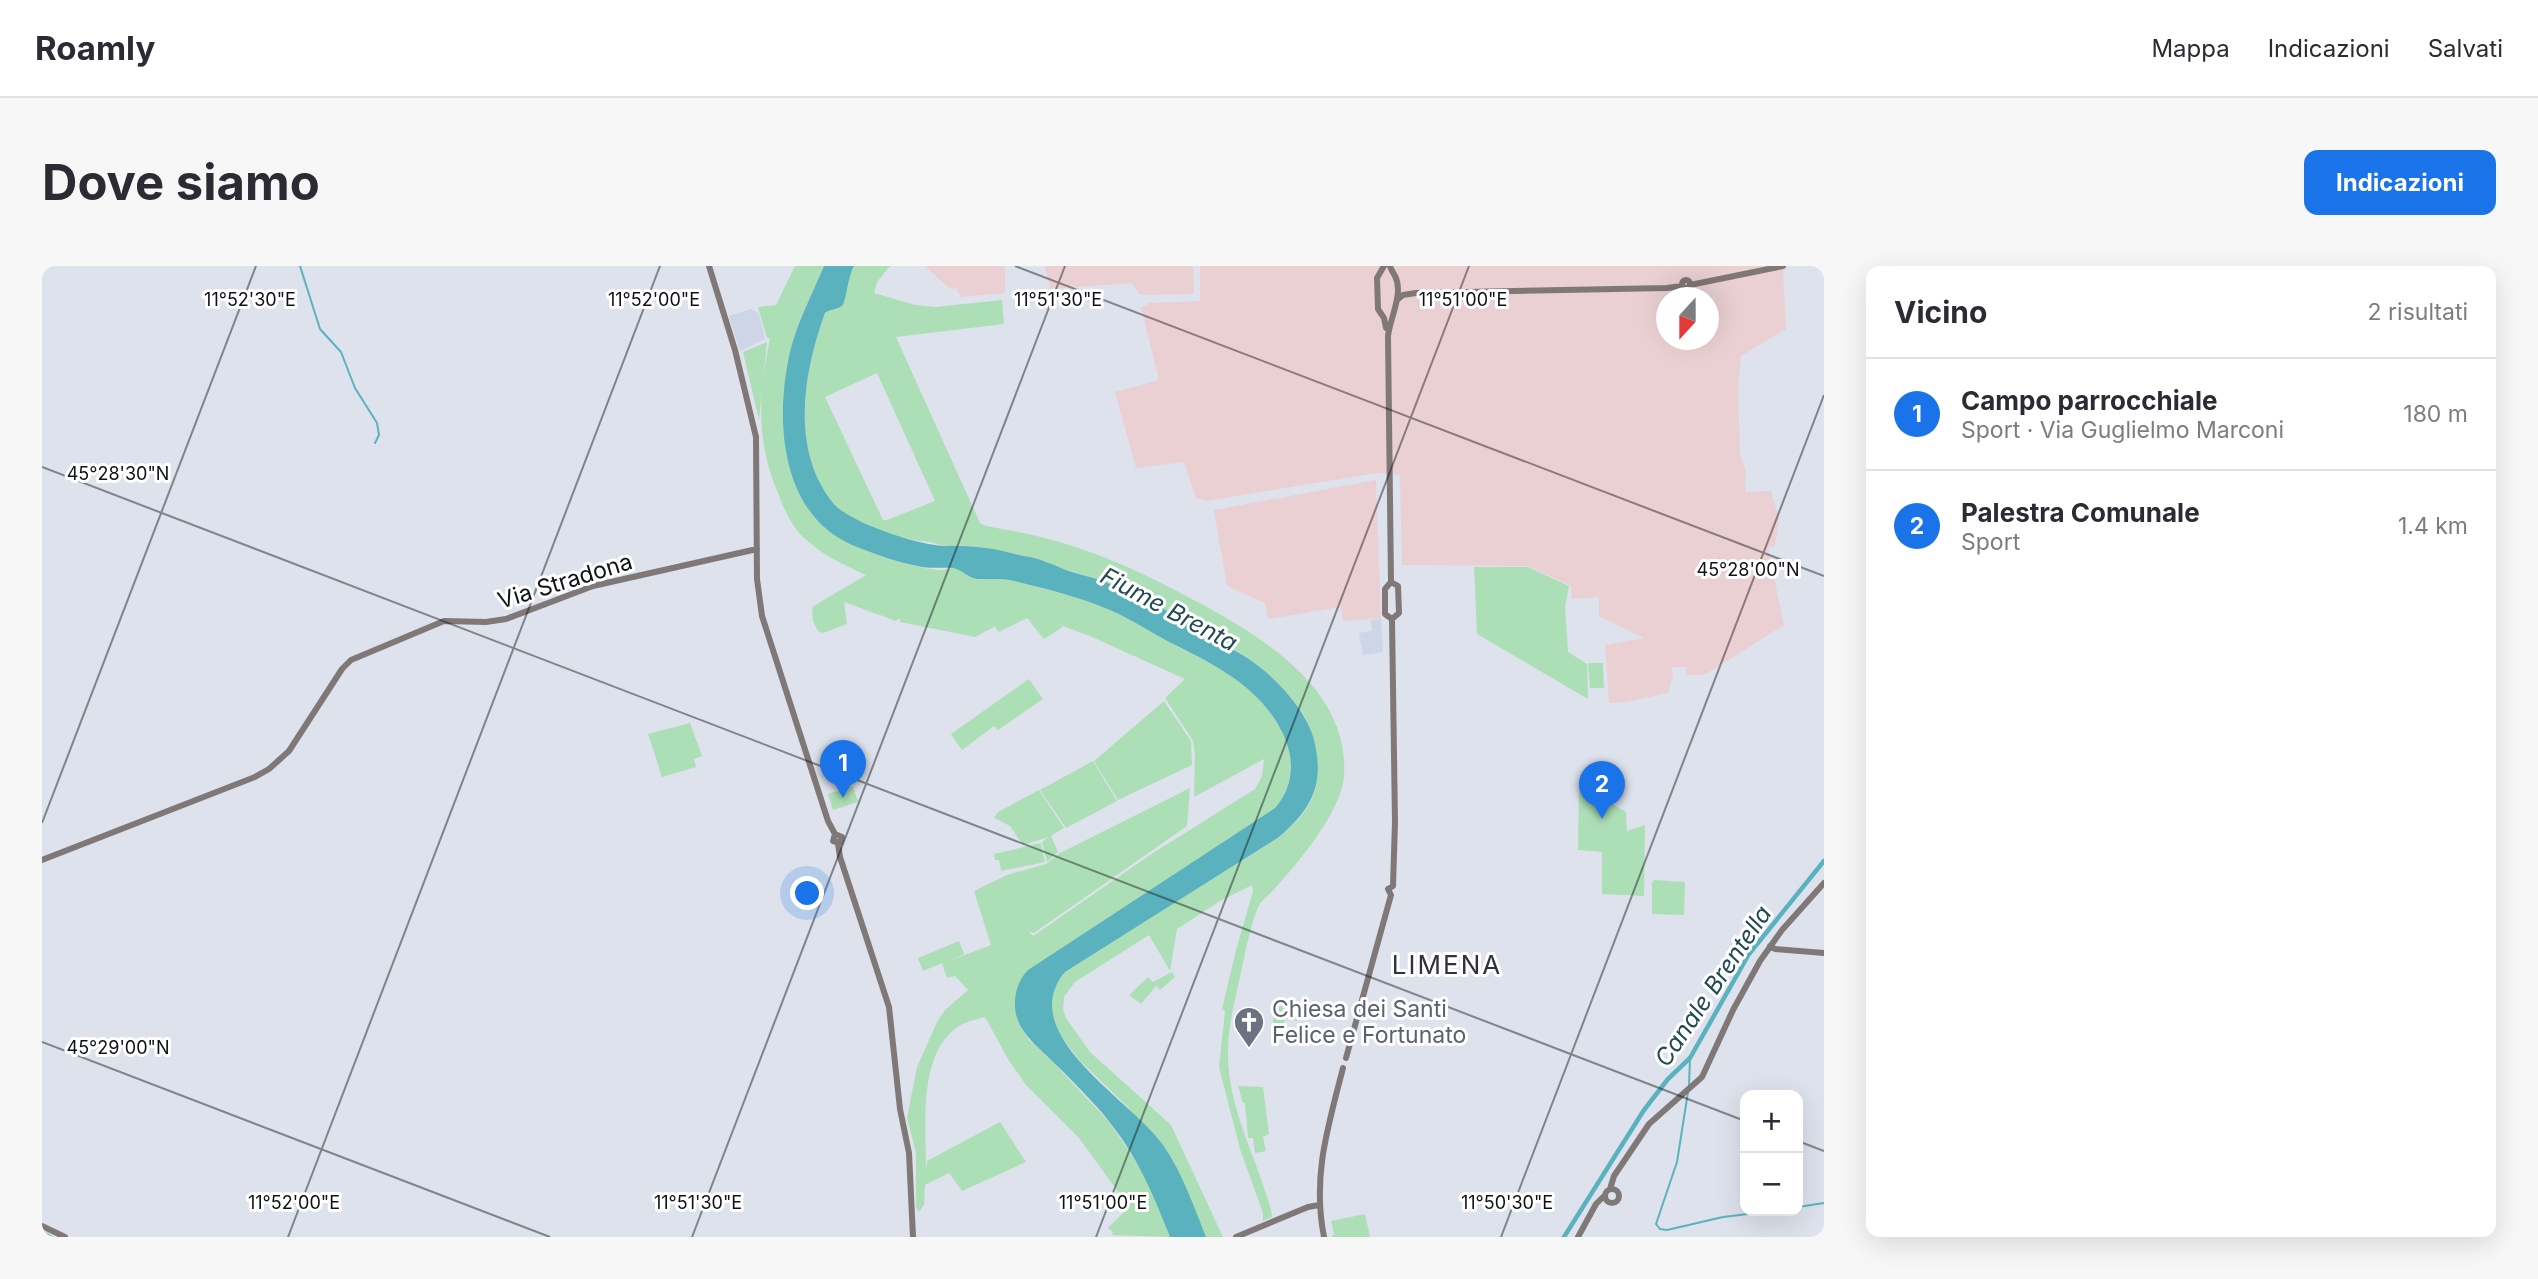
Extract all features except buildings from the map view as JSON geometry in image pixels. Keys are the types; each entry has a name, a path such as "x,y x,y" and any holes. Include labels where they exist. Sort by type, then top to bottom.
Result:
{"street":[{"path":"709,266 735,350 756,437 758,588 765,631 828,821 835,834 832,841 838,844 888,1007 911,1179 913,1237"},
{"path":"1397,300 1403,295 1416,293 1667,288 1682,285 1687,288 1690,285 1783,266"},
{"path":"1388,336 1378,309 1377,278 1387,268 1395,276 1397,284 1397,300 1388,336 1391,582 1384,589 1385,614 1392,619"},
{"path":"1397,284 1403,290 1416,293"},
{"path":"1382,314 1393,314"},
{"name":"Via Stradona","path":"42,860 255,777 269,769 294,743 342,669 351,660 444,621 486,622 506,619 593,586 757,549"},
{"path":"1324,1237 1319,1205 1322,1149 1343,1068 1339,1061 1346,1058 1391,895 1388,889 1393,886 1392,619 1399,613 1399,602 1398,586 1391,582"},
{"path":"1578,1237 1613,1187 1649,1124 1691,1088 1707,1068 1733,1010 1770,946 1824,883"},
{"path":"1770,946 1775,949 1824,953"},
{"path":"1603,1199 1610,1203 1617,1201 1619,1195 1613,1187"},
{"path":"1236,1237 1319,1205"},
{"path":"42,1226 65,1237"}],"shaded area":[{"path":"925,266 1005,266 1005,293 961,297 956,288 950,289"},
{"path":"1045,266 1193,266 1194,294 1141,295 1131,283 1050,289"},
{"path":"1200,266 1787,266 1783,271 1786,329 1741,356 1738,390 1740,454 1746,472 1745,492 1771,491 1779,518 1775,546 1768,548 1784,625 1701,675 1686,675 1686,667 1672,667 1673,676 1668,693 1609,703 1605,645 1644,638 1599,616 1599,597 1572,599 1571,586 1528,566 1402,565 1400,475 1377,473 1207,501 1196,498 1184,462 1136,468 1115,392 1159,380 1141,308 1149,303 1200,301"},
{"path":"751,309 759,314 765,339 740,351 729,316"},
{"path":"1376,480 1381,618 1343,621 1341,607 1268,619 1265,603 1227,586 1214,510"},
{"path":"1381,619 1383,652 1363,655 1359,633 1372,631 1371,620"}],"green space":[{"path":"795,266 824,266 792,345 783,400 783,429 787,457 795,483 807,507 825,527 849,543 894,561 931,569 951,568 976,579 1013,581 1072,596 1130,619 1242,683 1268,709 1286,741 1290,775 1285,792 1275,808 1028,970 1019,984 1020,1025 1029,1040 1110,1123 1148,1180 1170,1237 1112,1235 1113,1232 1108,1228 1129,1207 1079,1138 1026,1085 985,1017 955,1029 943,1041 935,1057 925,1114 926,1170 927,1161 1000,1122 1026,1162 962,1191 949,1173 925,1185 924,1205 919,1212 916,1207 916,1152 907,1118 917,1067 938,1020 945,1010 968,990 955,976 947,978 942,963 923,971 918,958 959,941 964,954 946,962 991,945 974,891 1007,875 1046,864 1060,853 1190,788 1187,826 1034,933 1029,931 1033,936 1153,853 1255,789 1262,776 1264,759 1194,797 1193,741 1165,698 1185,679 1058,624 1063,627 1044,639 1027,618 999,632 993,625 994,627 975,637 900,622 900,618 895,621 883,616 884,614 882,616 844,602 847,624 823,633 818,631 813,621 812,607 866,575 823,553 797,531 782,504 766,454 761,416 763,378 770,338 767,338 758,307 776,305"},
{"path":"854,266 890,266 877,282 874,293 915,305 936,307 1002,300 1004,324 896,337 980,523 1049,539 1100,556 1146,575 1216,612 1244,628 1295,667 1316,690 1332,716 1342,744 1344,776 1341,790 1318,835 1258,907 1230,1023 1228,1057 1233,1096 1271,1210 1272,1217 1263,1221 1263,1213 1240,1149 1219,1067 1225,1011 1222,1009 1253,891 1252,885 1220,901 1177,929 1170,971 1149,935 1075,982 1064,997 1063,1009 1066,1018 1090,1052 1171,1125 1223,1237 1206,1237 1188,1196 1128,1107 1081,1062 1056,1030 1051,999 1065,972 1279,837 1299,819 1310,802 1317,779 1315,748 1307,721 1281,687 1248,658 1193,624 1104,582 1025,556 967,546 944,546 888,534 849,516 829,498 815,476 808,449 806,392 810,364 825,313 841,306 850,271","holes":["877,373 935,501 883,520 825,397"]},
{"path":"767,342 759,420 743,352"},
{"path":"1474,567 1528,567 1569,586 1565,607 1568,652 1587,664 1588,699 1477,634"},
{"path":"1588,663 1603,663 1604,688 1590,688"},
{"path":"1029,679 1043,699 998,730 994,726 962,750 951,734"},
{"path":"1164,701 1191,741 1192,765 1118,800 1094,761"},
{"path":"690,723 702,756 694,759 696,767 662,777 648,734"},
{"path":"1093,761 1117,801 1066,828 1040,790"},
{"path":"1579,784 1626,812 1627,831 1645,825 1644,896 1602,894 1602,852 1578,850"},
{"path":"853,786 858,802 833,810 828,794"},
{"path":"1039,790 1064,828 1051,836 1058,852 1047,862 1042,842 1049,837 1023,845 1010,826 994,818 998,812"},
{"path":"1041,843 1045,862 1001,871 999,860 995,860 994,854"},
{"path":"1654,880 1685,882 1684,915 1652,914"},
{"path":"1172,972 1175,977 1160,990 1156,986 1141,1004 1129,995 1148,977 1153,982"},
{"path":"1273,1006 1297,1008 1297,1021 1285,1019 1284,1026 1273,1025"},
{"path":"1238,1086 1263,1087 1269,1134 1263,1137 1266,1151 1255,1153 1253,1138 1248,1138 1245,1103"},
{"path":"1365,1214 1370,1237 1331,1237 1334,1234 1331,1221"}],"water":[{"path":"824,266 854,266 842,306 825,313 817,336 807,386 806,436 811,460 820,483 834,504 870,526 921,543 993,549 1036,558 1100,580 1143,599 1259,666 1279,684 1297,706 1310,729 1317,756 1316,783 1307,806 1290,827 1279,837 1065,972 1053,995 1054,1019 1065,1042 1083,1065 1148,1127 1163,1145 1182,1178 1206,1237 1170,1237 1131,1153 1097,1107 1027,1035 1017,1018 1015,996 1028,970 1275,808 1286,791 1291,772 1287,743 1274,717 1235,679 1099,605 1014,581 977,579 953,568 926,567 901,562 852,545 827,530 808,509 795,485 787,458 783,429 783,399 792,344"}],"waterway":[{"path":"300,266 320,329 341,352 355,388 377,423 379,435 375,443"},
{"name":"Canale Brentella","path":"1564,1237 1644,1110 1668,1079 1690,1058 1749,954 1824,861"},
{"path":"1689,1086 1690,1058"},
{"path":"1688,1092 1677,1162 1656,1224 1660,1229 1667,1230 1740,1215"},
{"path":"1803,1206 1824,1203"},
{"path":"42,1231 52,1237"}],"place":[{"name":"Campo parrocchiale","path":"843,798"},
{"name":"Palestra Comunale","path":"1602,819"},
{"name":"Chiesa dei Santi Felice e Fortunato","path":"1249,1049"}],"district":[{"name":"LIMENA","path":"1447,964"}],"water label":[{"name":"Fiume Brenta","path":"1169,609"}]}
